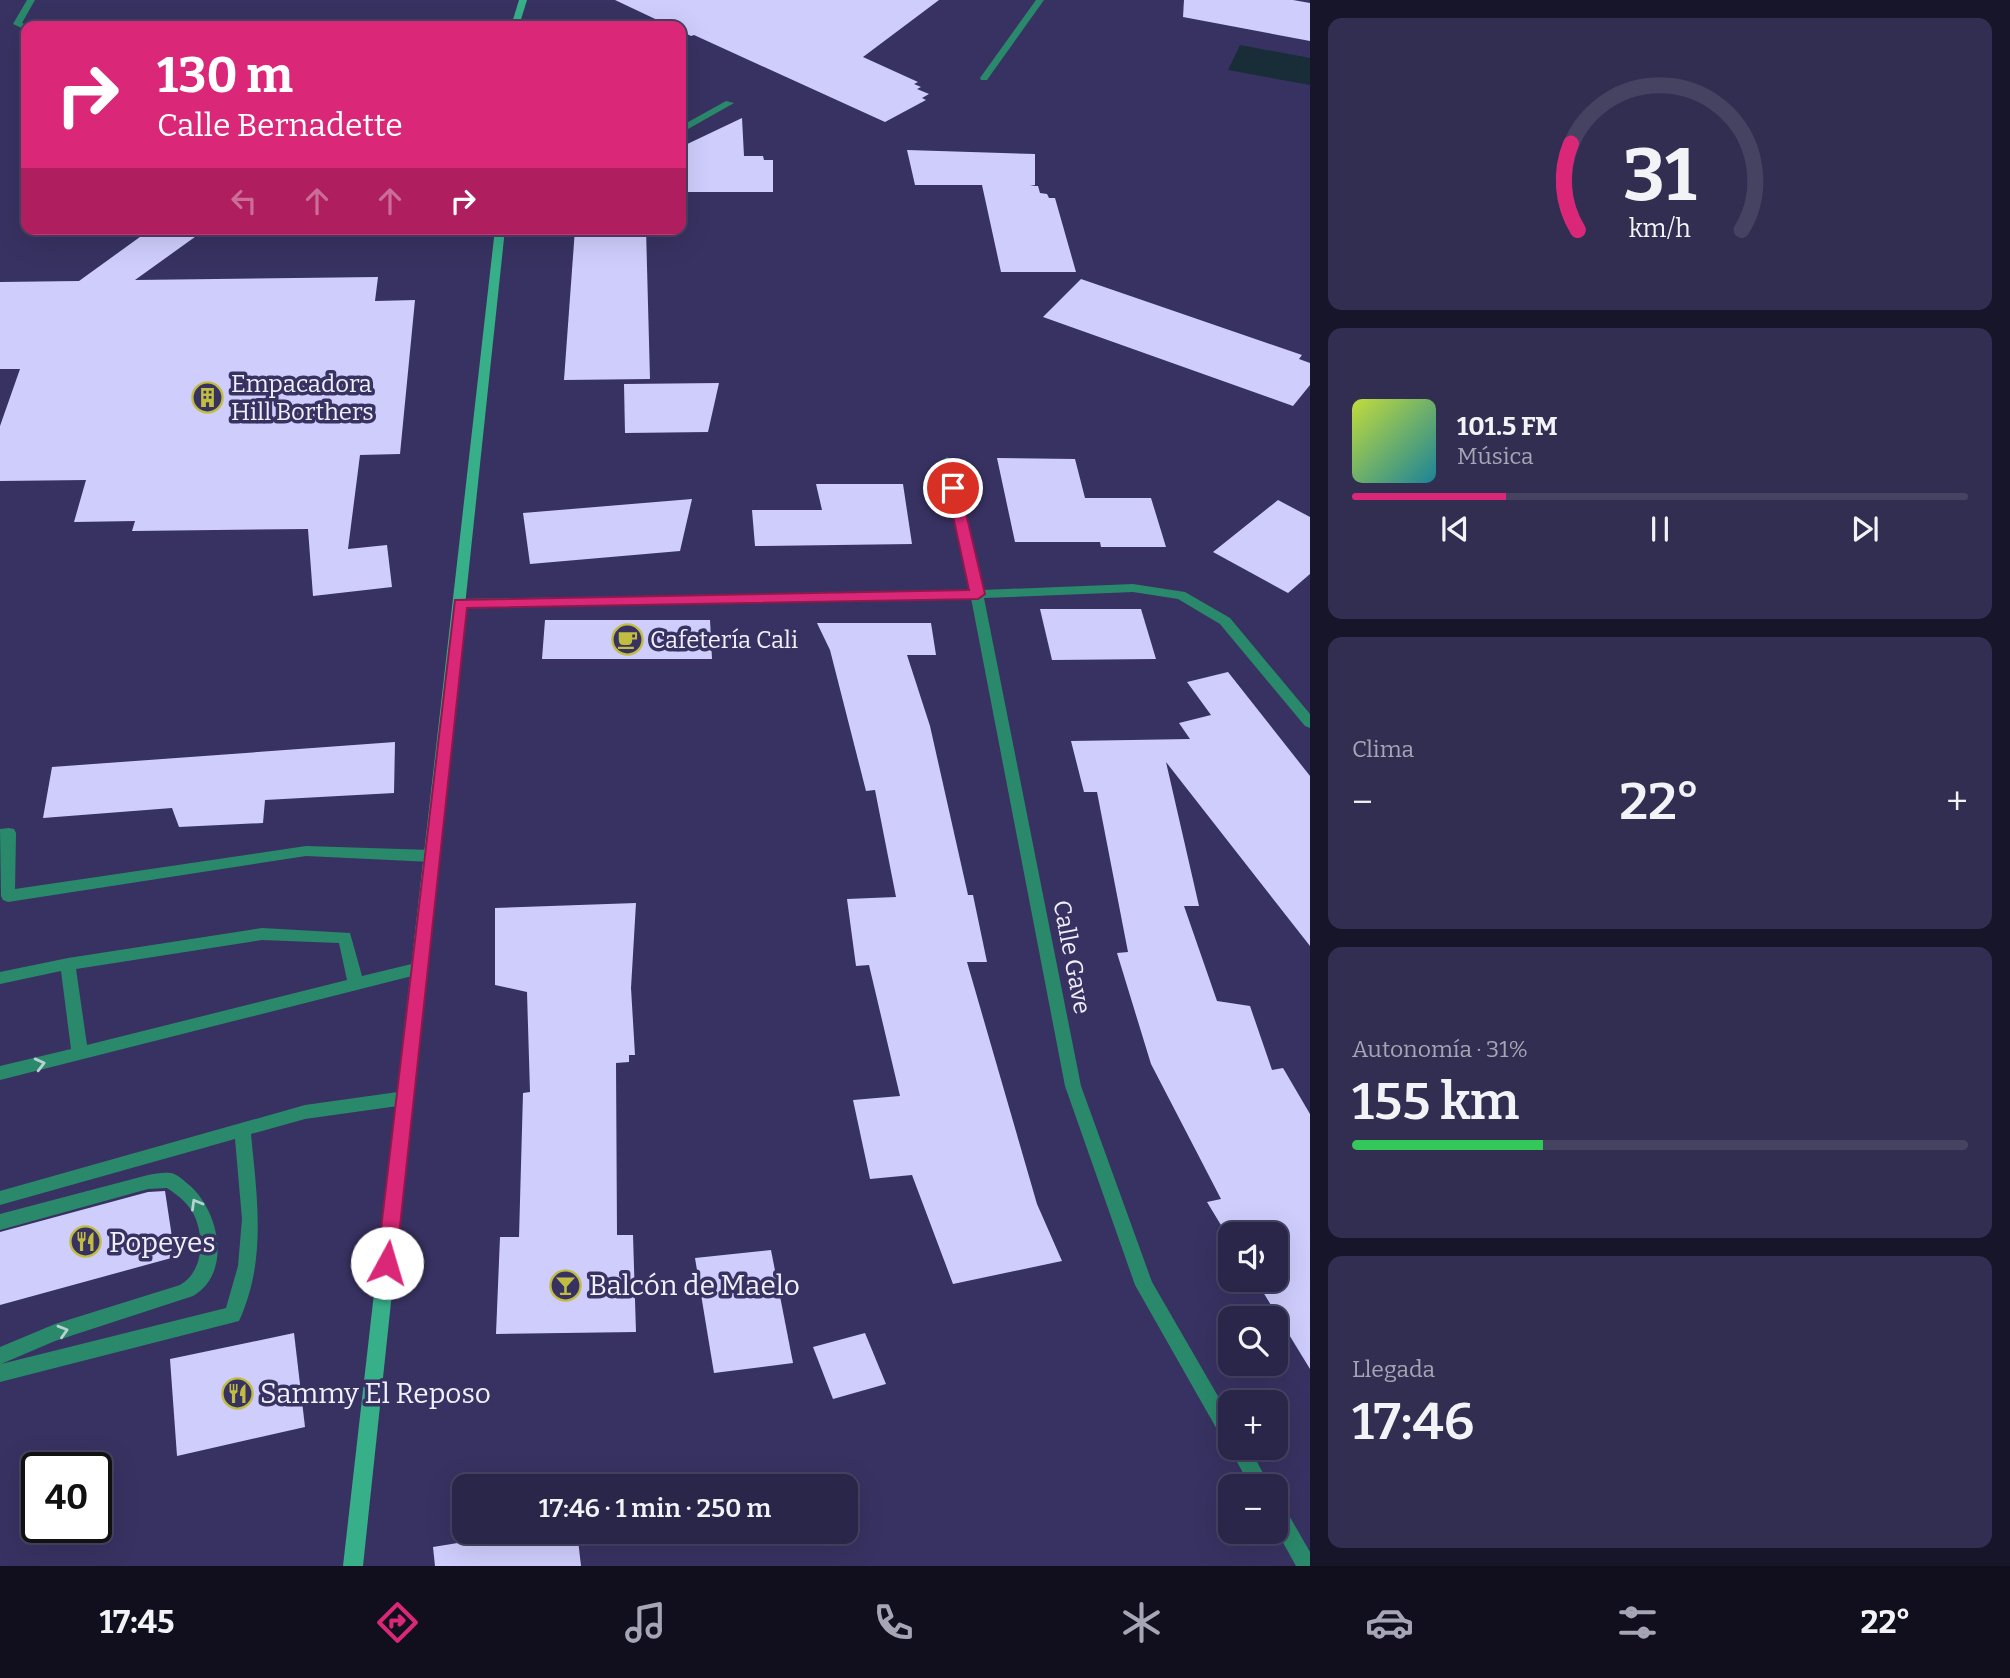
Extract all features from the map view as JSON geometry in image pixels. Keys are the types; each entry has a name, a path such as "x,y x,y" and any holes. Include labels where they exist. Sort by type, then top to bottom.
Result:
{"street":[{"path":"24,21 32,0"},
{"path":"517,21 523,0"},
{"path":"984,78 1040,0"},
{"path":"686,127 729,103"},
{"path":"353,1566 499,235"},
{"name":"Calle Gave","path":"947,461 978,594 1073,1086 1144,1285 1218,1413"},
{"path":"460,603 978,594 1133,588 1181,595 1225,621 1310,723"},
{"path":"0,834 9,833 8,897 306,851 432,856"},
{"path":"0,978 68,964 262,934 345,937 356,984"},
{"path":"68,964 80,1054"},
{"path":"0,1073 420,968"},
{"path":"0,1198 305,1112 405,1098"},
{"path":"0,1373 233,1315 247,1266 251,1219 242,1130"},
{"path":"0,1222 148,1182 170,1180 192,1195 207,1224 209,1254 204,1274 195,1286 117,1315 19,1345 0,1356"},
{"path":"1288,1533 1307,1566"}],"water":[{"path":"1240,45 1310,58 1310,85 1228,70"}],"building":[{"path":"615,0 939,0 863,57 918,82 914,84 921,87 917,89 929,94 922,98 926,100 885,122 686,34 686,21 659,21"},
{"path":"1184,0 1293,0 1310,3 1310,41 1183,17"},
{"path":"742,118 744,156 763,156 764,160 773,160 773,192 686,192 686,145"},
{"path":"907,150 1035,154 1035,185 1030,186 1038,186 1040,193 1055,198 1076,272 1001,272 982,185 915,185"},
{"name":"Empacadora Hill Borthers","path":"143,235 198,235 135,280 378,277 375,301 415,300 400,454 360,455 348,549 387,545 392,587 313,596 308,529 132,531 135,521 74,522 86,480 0,481 0,426 20,369 0,369 0,282 79,281"},
{"path":"575,235 646,235 650,379 564,380"},
{"path":"1081,279 1302,355 1299,359 1310,363 1310,385 1293,406 1043,317"},
{"path":"719,383 708,432 625,433 624,384"},
{"path":"997,458 1075,459 1085,498 1151,498 1166,547 1101,547 1100,542 1015,542"},
{"path":"816,484 903,484 912,544 755,546 752,510 822,510"},
{"path":"692,499 680,551 530,564 523,513"},
{"path":"1278,500 1310,517 1310,574 1288,593 1213,552"},
{"path":"1040,609 1141,609 1156,659 1052,660"},
{"name":"Cafetería Cali","path":"545,620 710,620 712,659 542,659"},
{"path":"817,623 931,623 936,655 907,655 930,726 968,895 973,895 987,962 967,962 1037,1204 1062,1261 953,1284 912,1175 870,1179 853,1100 900,1096 869,965 856,966 847,899 896,897 875,790 866,791 830,650"},
{"path":"1228,672 1310,776 1310,946 1166,762 1199,906 1184,906 1217,1001 1250,1006 1272,1070 1283,1068 1310,1114 1310,1369 1288,1333 1288,1306 1272,1306 1263,1292 1288,1292 1288,1222 1219,1222 1207,1202 1221,1199 1151,1064 1117,953 1128,952 1097,792 1084,792 1071,741 1190,739 1179,723 1211,715 1187,682"},
{"path":"395,742 394,793 265,800 263,823 179,827 172,808 43,818 52,767"},
{"path":"636,903 631,988 635,1055 629,1055 629,1062 616,1063 617,1235 633,1235 636,1332 496,1334 500,1237 519,1237 523,1093 530,1092 527,992 495,985 495,908"},
{"name":"Popeyes","path":"165,1191 175,1257 0,1305 0,1232 148,1192"},
{"path":"771,1250 793,1363 714,1373 695,1258"},
{"name":"Sammy El Reposo","path":"294,1333 305,1427 177,1456 170,1359"},
{"path":"865,1333 886,1384 833,1399 813,1347"},
{"path":"452,1544 578,1544 581,1566 435,1566 433,1547"}],"place":[{"name":"Empacadora Hill Borthers","path":"208,398"},
{"name":"Cafetería Cali","path":"627,640"},
{"name":"Popeyes","path":"86,1242"},
{"name":"Balcón de Maelo","path":"566,1285"},
{"name":"Sammy El Reposo","path":"237,1393"}],"route":[{"path":"387,1263 460,603 978,594 953,488"}]}
